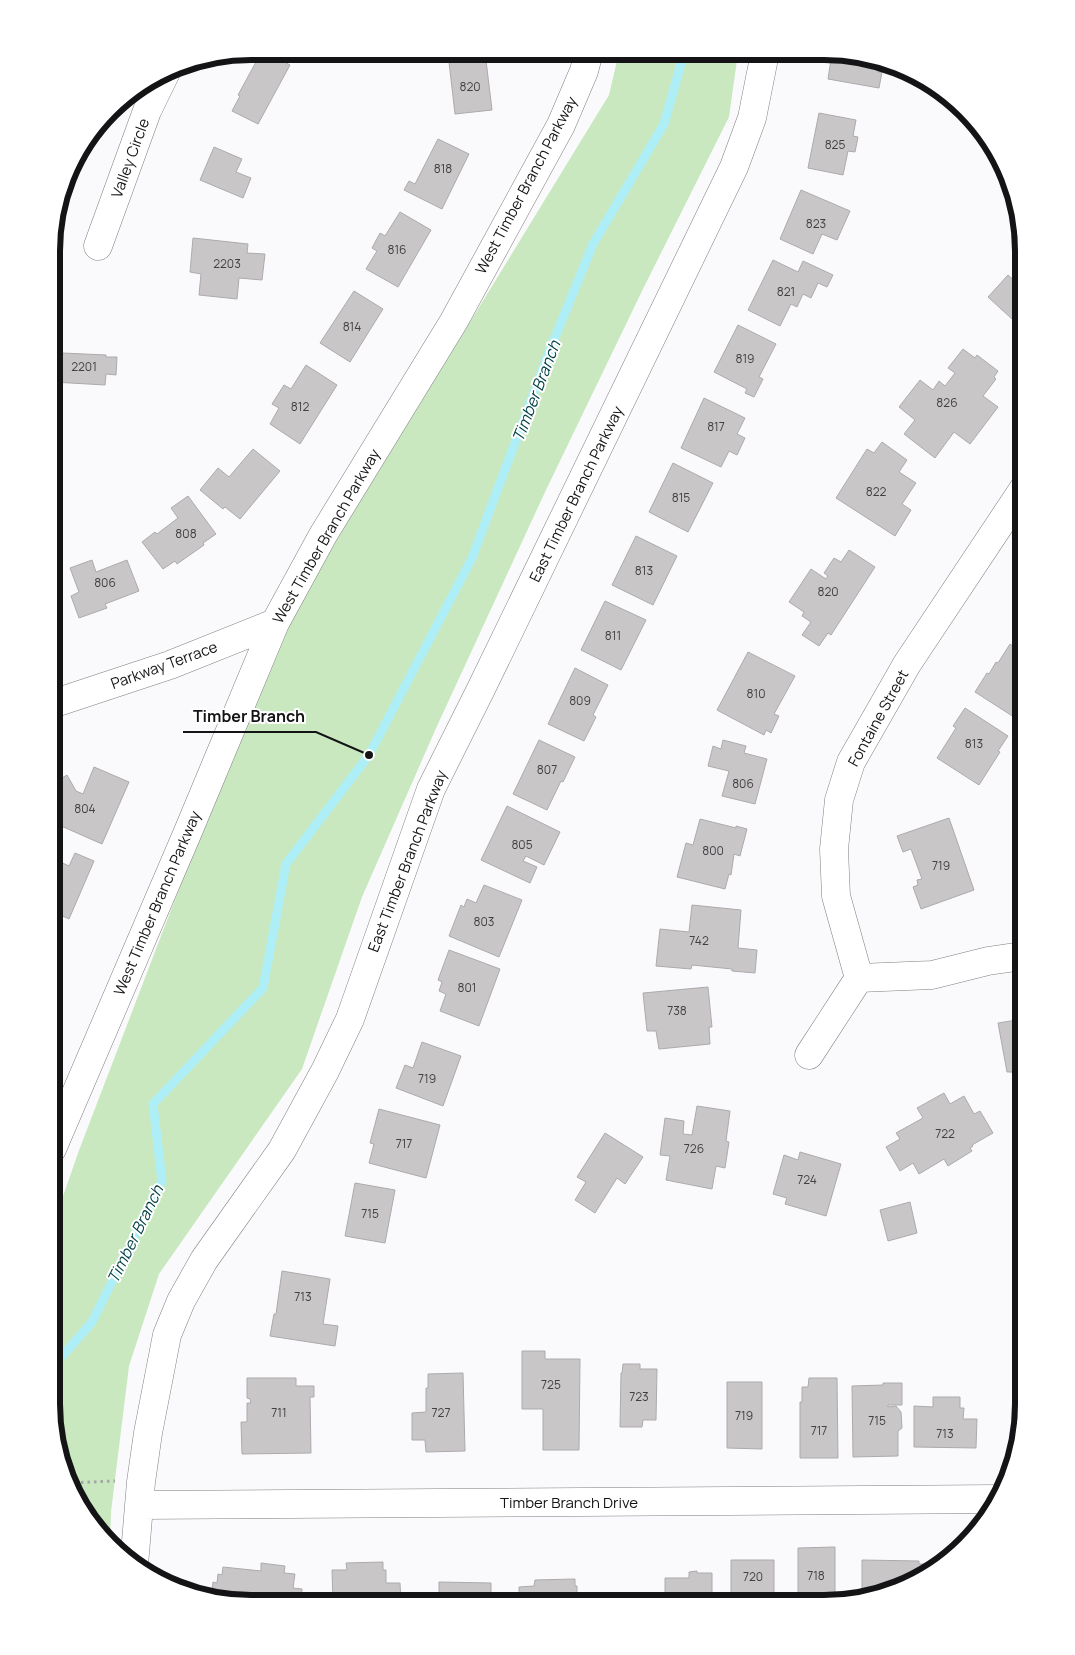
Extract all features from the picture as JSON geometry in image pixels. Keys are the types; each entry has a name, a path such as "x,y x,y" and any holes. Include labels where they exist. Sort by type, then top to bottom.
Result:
{"street":[{"name":"West Timber Branch Parkway","path":"60,1130 275,623 323,535 454,322 561,125 587,60"},
{"name":"East Timber Branch Parkway","path":"135,1556 148,1433 167,1335 172,1321 204,1260 282,1150 311,1099 350,1019 431,788 481,690 734,167 752,118 764,60"},
{"name":"Valley Circle","path":"98,246 147,111 161,83"},
{"name":"Fontaine Street","path":"859,978 836,896 834,849 839,800 852,762 907,664 1015,502"},
{"name":"Parkway Terrace","path":"60,701 170,665 275,623"},
{"path":"809,1055 859,978 932,975 988,961 1015,957"},
{"name":"Timber Branch Drive","path":"140,1505 989,1499"}],"green space":[{"path":"617,60 737,60 729,117 546,490 437,726 362,897 302,1069 159,1274 129,1366 111,1512 110,1533 92,1510 75,1477 64,1441 60,1416 60,1205 78,1153 267,659 306,590 609,95"}],"building":[{"path":"257,60 281,60 290,65 258,124 232,111 240,96 238,95"},
{"path":"486,60 492,110 455,114 449,62"},
{"path":"831,60 861,64 879,68 878,72 882,72 879,88 828,79"},
{"path":"819,113 856,120 853,136 858,137 855,152 848,151 843,175 808,168"},
{"path":"438,139 469,154 442,209 404,190 409,181 415,184"},
{"path":"214,147 242,159 236,172 251,178 243,198 200,180"},
{"path":"801,190 850,211 837,240 822,234 813,254 780,239"},
{"path":"400,212 431,230 398,287 366,269 377,251 372,248 380,233 385,236"},
{"path":"193,238 248,244 247,253 265,254 262,280 239,278 237,299 199,295 201,274 190,272"},
{"path":"773,260 798,272 803,261 833,275 827,287 818,283 811,298 803,294 797,307 791,304 780,326 748,310"},
{"path":"1008,275 1015,281 1015,322 988,297"},
{"path":"354,291 383,309 350,362 320,343"},
{"path":"738,325 776,344 759,377 763,379 754,397 745,393 747,389 714,372"},
{"path":"963,349 975,358 977,355 998,371 994,377 996,379 983,396 998,407 970,444 954,432 935,458 904,434 915,420 899,407 920,380 933,390 939,381 945,386 955,373 948,368"},
{"path":"60,351 62,353 117,357 116,375 106,374 105,385 60,382"},
{"path":"306,365 337,385 300,444 270,424 279,408 272,404 284,385 291,389"},
{"path":"704,398 745,418 737,434 745,438 737,455 729,451 721,467 681,448"},
{"path":"882,442 907,460 899,472 916,483 902,504 911,510 895,536 836,498 867,449 874,453"},
{"path":"253,449 280,471 240,519 225,507 223,509 200,490 218,468 229,477"},
{"path":"673,463 713,483 688,532 649,512"},
{"path":"188,496 216,534 177,564 175,561 163,569 142,542 155,532 157,534 178,518 171,508"},
{"path":"636,536 677,556 653,605 612,585"},
{"path":"849,550 875,567 831,635 828,633 819,646 802,635 811,622 802,616 804,612 789,602 811,569 826,579 828,576 824,573 834,558 841,562"},
{"path":"92,560 96,572 127,560 139,591 105,604 107,608 79,618 71,596 79,592 70,568"},
{"path":"605,601 646,620 621,670 581,650"},
{"path":"1010,644 1015,647 1015,718 975,692 987,673 989,674 996,662 998,663"},
{"path":"748,652 795,676 774,714 779,716 771,733 766,730 764,735 717,710"},
{"path":"575,668 608,685 593,715 596,717 584,741 548,724"},
{"path":"965,708 1008,736 979,785 937,758 956,728 953,726"},
{"path":"539,740 575,757 547,810 513,794"},
{"path":"723,740 746,746 744,753 767,759 755,804 722,796 729,771 708,766 713,746 721,749"},
{"path":"94,767 129,782 102,844 60,826 60,779 67,775 76,791 83,794"},
{"path":"507,806 560,832 544,865 526,856 523,861 537,867 530,883 481,860"},
{"path":"949,818 974,890 921,909 913,887 918,885 917,880 922,879 911,849 903,852 897,836"},
{"path":"700,819 747,829 740,856 734,854 731,875 729,874 725,889 677,877 686,843 693,845"},
{"path":"75,853 94,861 69,919 60,915 60,862 69,866"},
{"path":"484,885 522,900 499,957 449,936 461,905 464,907 467,899 476,903"},
{"path":"692,905 741,910 738,948 757,950 755,973 692,965 691,969 656,966 660,929 689,932"},
{"path":"449,950 500,969 479,1026 440,1011 446,994 439,991 442,982 438,980"},
{"path":"708,987 712,1027 709,1027 710,1044 659,1049 656,1031 647,1031 643,993"},
{"path":"1015,1020 1015,1076 1013,1076 1012,1072 1007,1072 998,1023"},
{"path":"422,1042 461,1056 443,1106 396,1088 405,1065 413,1068"},
{"path":"944,1093 950,1104 964,1096 974,1114 980,1111 993,1133 972,1145 970,1148 972,1151 948,1166 944,1159 919,1174 913,1163 900,1171 886,1147 900,1139 896,1133 923,1118 917,1108"},
{"path":"697,1106 730,1111 726,1141 729,1142 725,1168 716,1166 712,1189 666,1180 670,1156 660,1155 665,1118 684,1121 683,1134 692,1135"},
{"path":"379,1109 440,1125 426,1178 369,1163 374,1144 370,1143"},
{"path":"605,1133 643,1157 625,1184 617,1178 595,1213 575,1200 586,1182 577,1177"},
{"path":"800,1152 841,1164 826,1216 785,1204 787,1198 773,1194 784,1155 798,1160"},
{"path":"355,1183 395,1190 385,1243 345,1236"},
{"path":"910,1202 917,1233 888,1241 880,1210"},
{"path":"282,1271 330,1279 323,1324 338,1326 335,1346 270,1336 274,1314 276,1314"},
{"path":"522,1351 545,1351 545,1359 580,1359 579,1450 543,1450 543,1409 522,1409"},
{"path":"623,1364 640,1364 640,1369 657,1369 656,1420 643,1420 642,1427 620,1427 621,1373"},
{"path":"463,1373 465,1451 426,1452 425,1440 412,1440 412,1413 426,1412 428,1374"},
{"path":"247,1378 296,1378 296,1386 314,1386 314,1397 310,1397 311,1453 242,1454 241,1422 247,1422 247,1403 251,1403 250,1399 247,1398"},
{"path":"809,1378 837,1378 838,1458 800,1458 800,1402 802,1402 802,1387 808,1387"},
{"path":"727,1382 762,1382 762,1449 727,1448"},
{"path":"883,1383 902,1383 902,1405 888,1405 888,1407 896,1406 901,1412 902,1428 898,1431 898,1456 853,1457 852,1386 883,1385"},
{"path":"933,1397 960,1397 960,1408 964,1408 963,1419 977,1419 976,1448 914,1447 914,1406 933,1407"},
{"path":"835,1547 835,1595 798,1595 798,1548"},
{"path":"731,1560 774,1560 774,1592 771,1595 731,1595"},
{"path":"862,1560 919,1561 919,1564 928,1564 885,1585 862,1589"},
{"path":"383,1562 383,1570 386,1570 386,1583 400,1583 401,1595 333,1595 332,1570 347,1570 346,1563"},
{"path":"261,1563 285,1566 284,1573 295,1574 293,1588 302,1589 302,1595 239,1595 212,1590 213,1582 217,1583 218,1574 222,1575 223,1567 261,1571"},
{"path":"689,1572 712,1573 712,1595 665,1595 665,1578 689,1578"},
{"path":"575,1579 577,1595 519,1595 519,1587 534,1586 535,1580"},
{"path":"439,1582 491,1583 491,1595 439,1595"}],"waterway":[{"name":"Timber Branch","path":"60,1359 92,1322 162,1181 153,1104 263,988 286,864 369,755 472,558 547,357 593,244 664,124 682,60"}],"place":[{"name":"Timber Branch","path":"369,755"}]}
